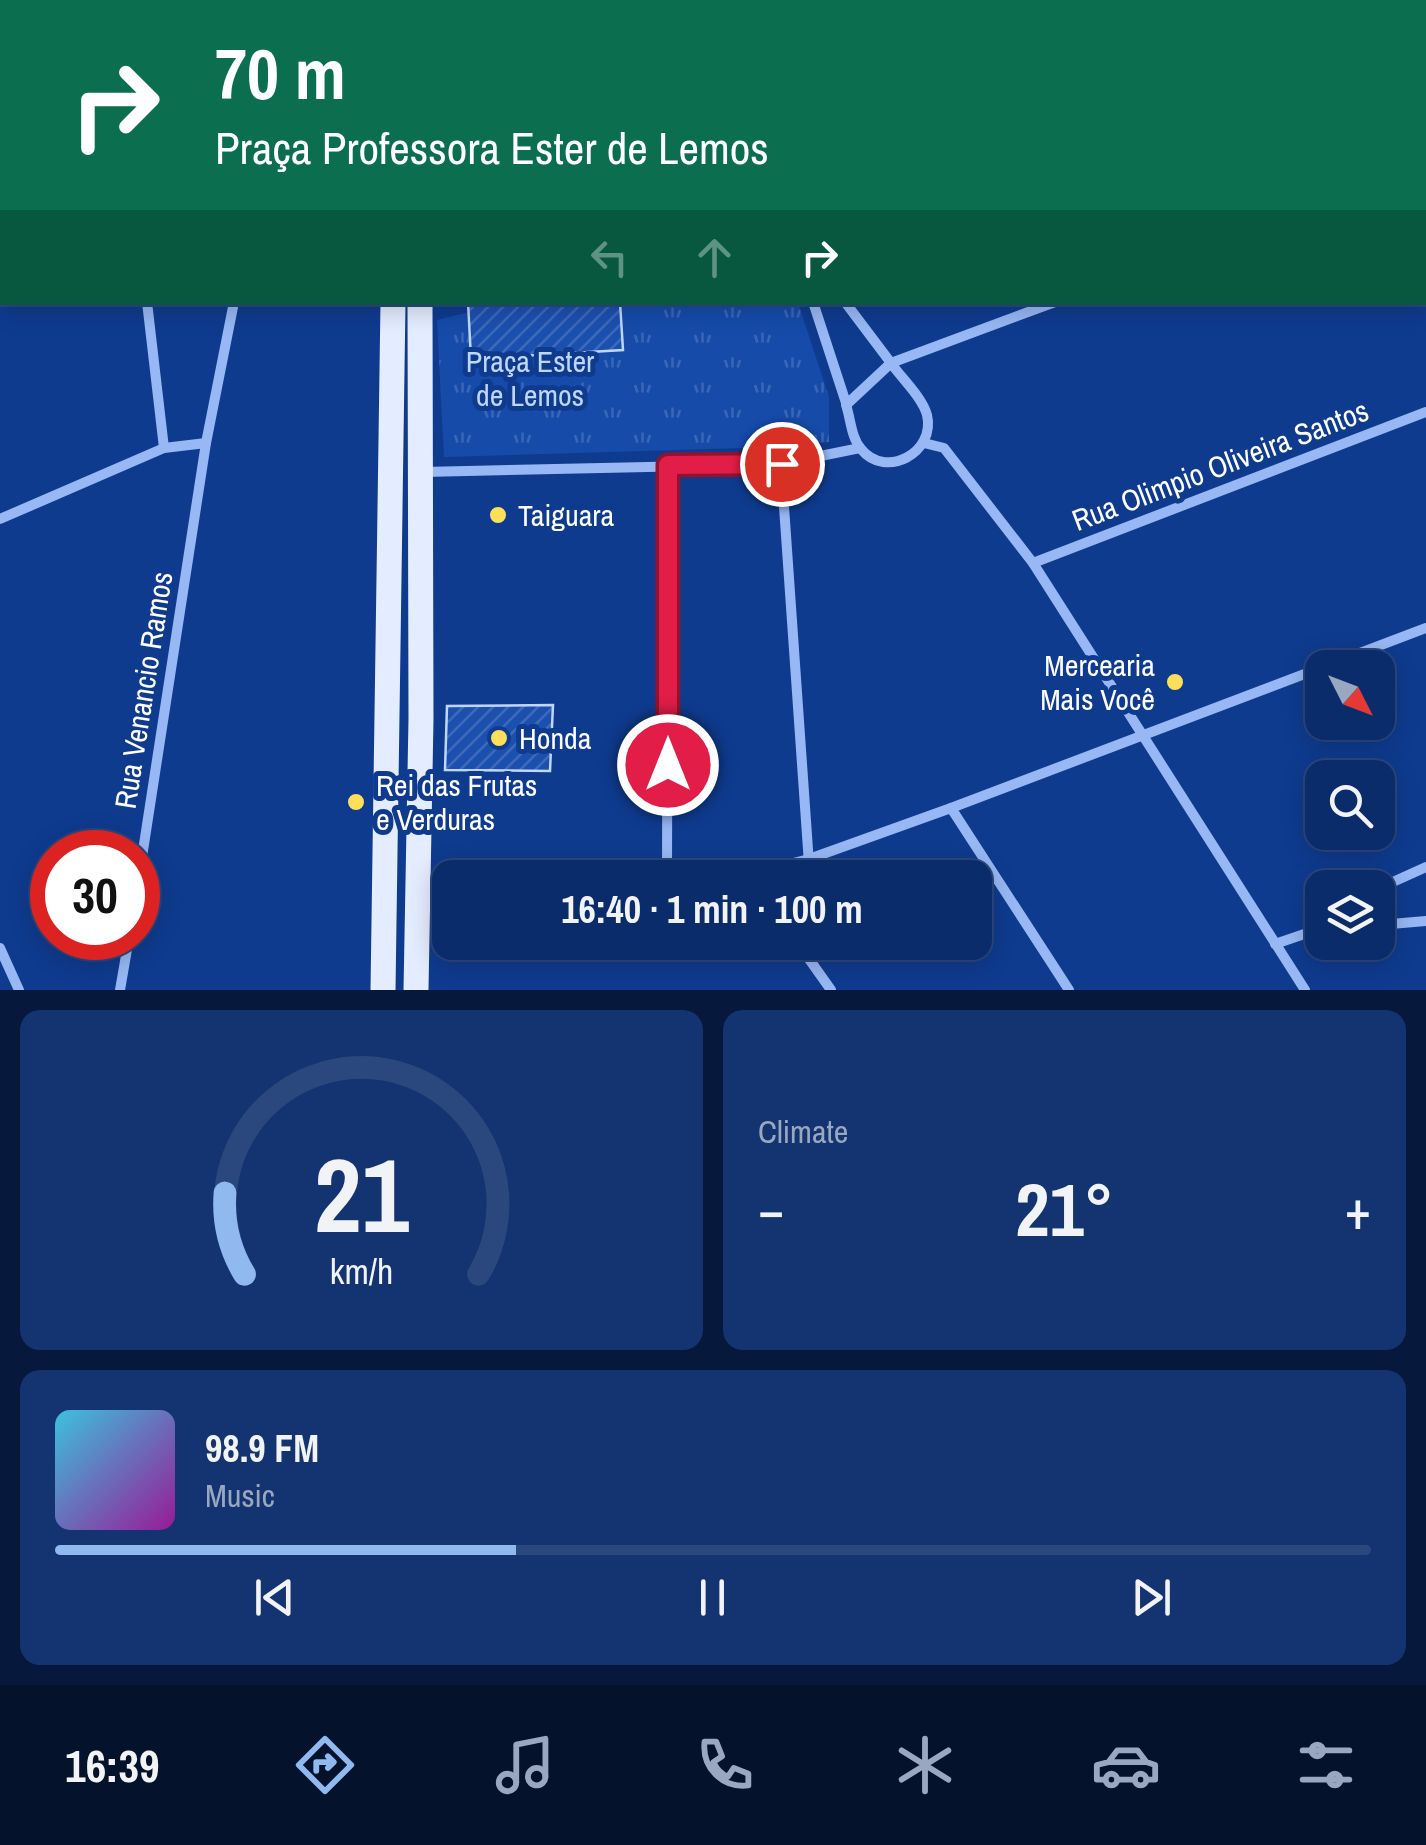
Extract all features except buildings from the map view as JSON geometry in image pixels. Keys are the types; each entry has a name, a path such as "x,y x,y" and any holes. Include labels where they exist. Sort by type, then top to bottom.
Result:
{"main road":[{"path":"383,990 392,305"},
{"path":"416,990 420,305"}],"street":[{"path":"147,305 164,448"},
{"name":"Rua Venancio Ramos","path":"146,830 206,444 233,305"},
{"path":"814,305 860,448 880,462 905,460 924,442 926,412 847,305"},
{"path":"1006,305 1006,319"},
{"path":"846,405 891,363 1046,305"},
{"name":"Rua Olimpio Oliveira Santos","path":"1033,563 1426,412"},
{"path":"924,442 944,448 1033,563 1305,990"},
{"path":"0,520 164,448 206,444"},
{"path":"422,472 782,464 860,448"},
{"path":"782,464 809,859"},
{"path":"667,860 668,465"},
{"path":"805,860 1426,628"},
{"path":"951,808 1069,990"},
{"path":"1395,881 1426,867"},
{"path":"416,908 432,908"},
{"path":"1395,923 1426,920"},
{"path":"1275,944 1305,934"},
{"path":"0,948 18,990"},
{"path":"120,990 125,960"},
{"path":"813,962 832,990"}],"green space":[{"name":"Praça Ester de Lemos","path":"499,305 799,305 829,397 829,442 444,457 437,320"}],"place":[{"name":"Taiguara","path":"498,515"},
{"name":"Mercearia Mais Você","path":"1175,682"},
{"name":"Honda","path":"499,738"},
{"name":"Rei das Frutas e Verduras","path":"356,802"}],"route":[{"path":"668,765 668,465 782,464"}]}
